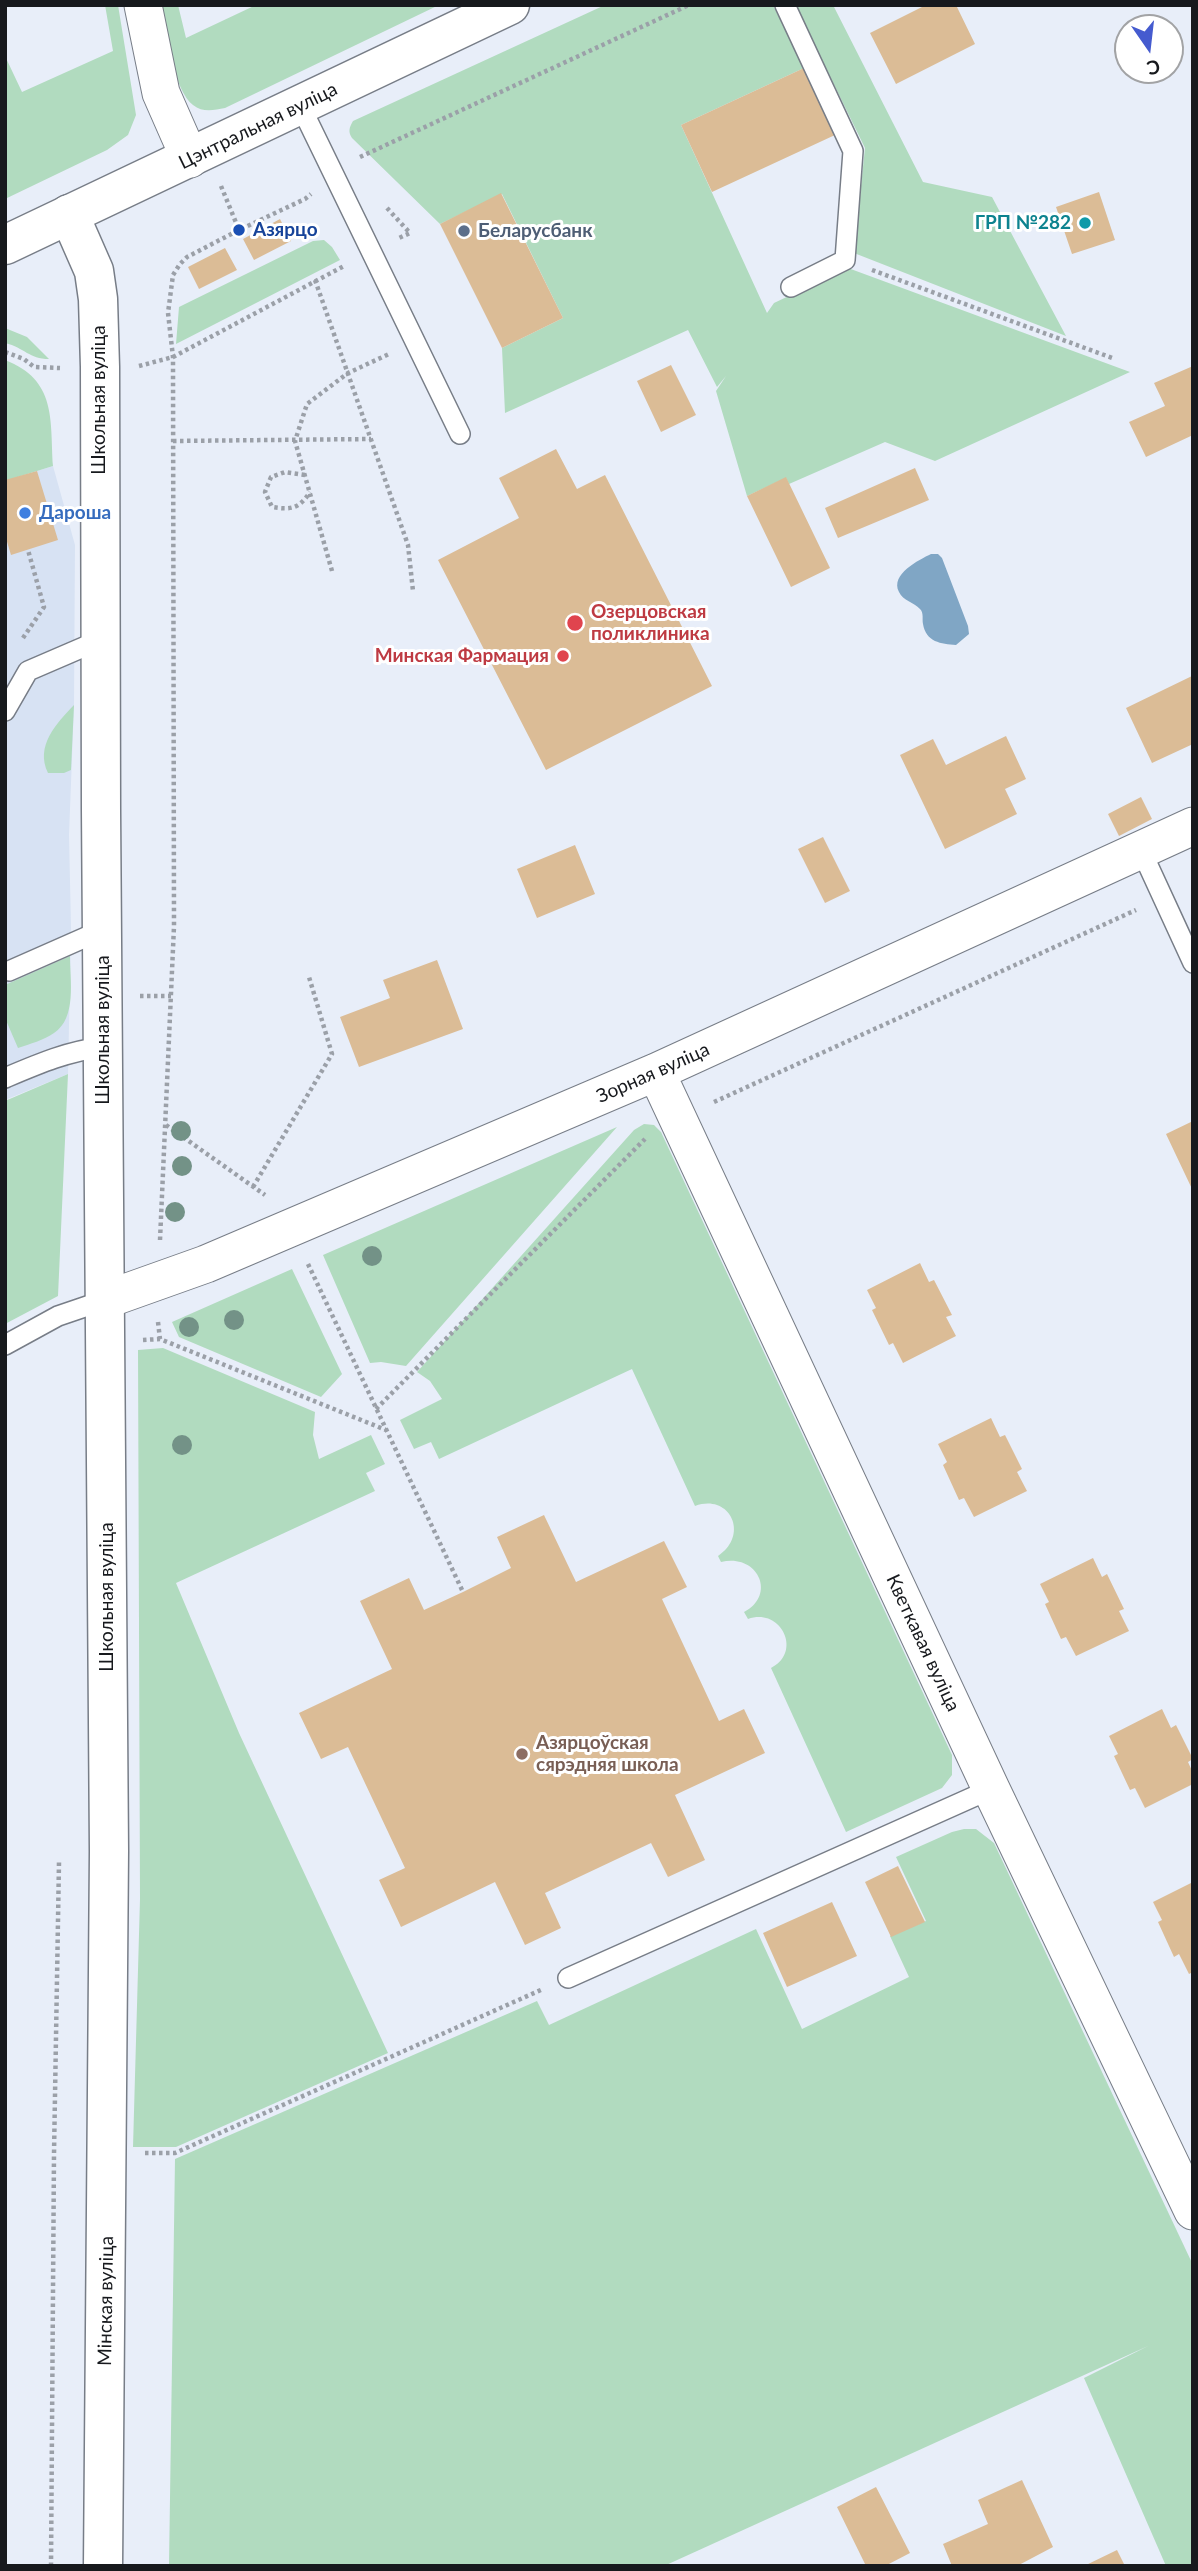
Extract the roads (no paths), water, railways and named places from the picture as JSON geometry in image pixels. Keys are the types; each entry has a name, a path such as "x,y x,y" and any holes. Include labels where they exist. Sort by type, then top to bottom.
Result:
{"street":[{"path":"143,5 161,93 197,155"},
{"name":"Цэнтральная вуліца","path":"5,246 510,5"},
{"name":"Школьная вуліца","path":"69,214 94,271 99,299 108,2036"},
{"name":"Зорная вуліца","path":"104,1300 206,1264 305,1238 656,1072 1193,826"},
{"name":"Кветкавая вуліца","path":"656,1072 991,1789 1193,2211"},
{"name":"Мінская вуліца","path":"103,2566 108,2036"}],"lane":[{"path":"785,5 853,150 845,260 791,287"},
{"path":"300,105 460,434"},
{"path":"5,711 29,671 100,640"},
{"path":"1141,850 1193,963"},
{"path":"9,971 102,930"},
{"path":"5,1078 60,1055 79,1049 103,1047"},
{"path":"5,1345 58,1316 104,1300"},
{"path":"568,1978 991,1789"}],"water":[{"path":"931,554 938,554 942,558 968,626 969,634 956,645 940,643 927,635 921,611 903,597 897,585 907,568"}],"place":[{"name":"ГРП №282","path":"1085,223"},
{"name":"Азярцо","path":"239,230"},
{"name":"Беларусбанк","path":"464,231"},
{"name":"Дароша","path":"25,513"},
{"name":"Озерцовская поликлиника","path":"575,623"},
{"name":"Минская Фармация","path":"563,656"},
{"name":"Азярцоўская сярэдняя школа","path":"522,1754"}]}
